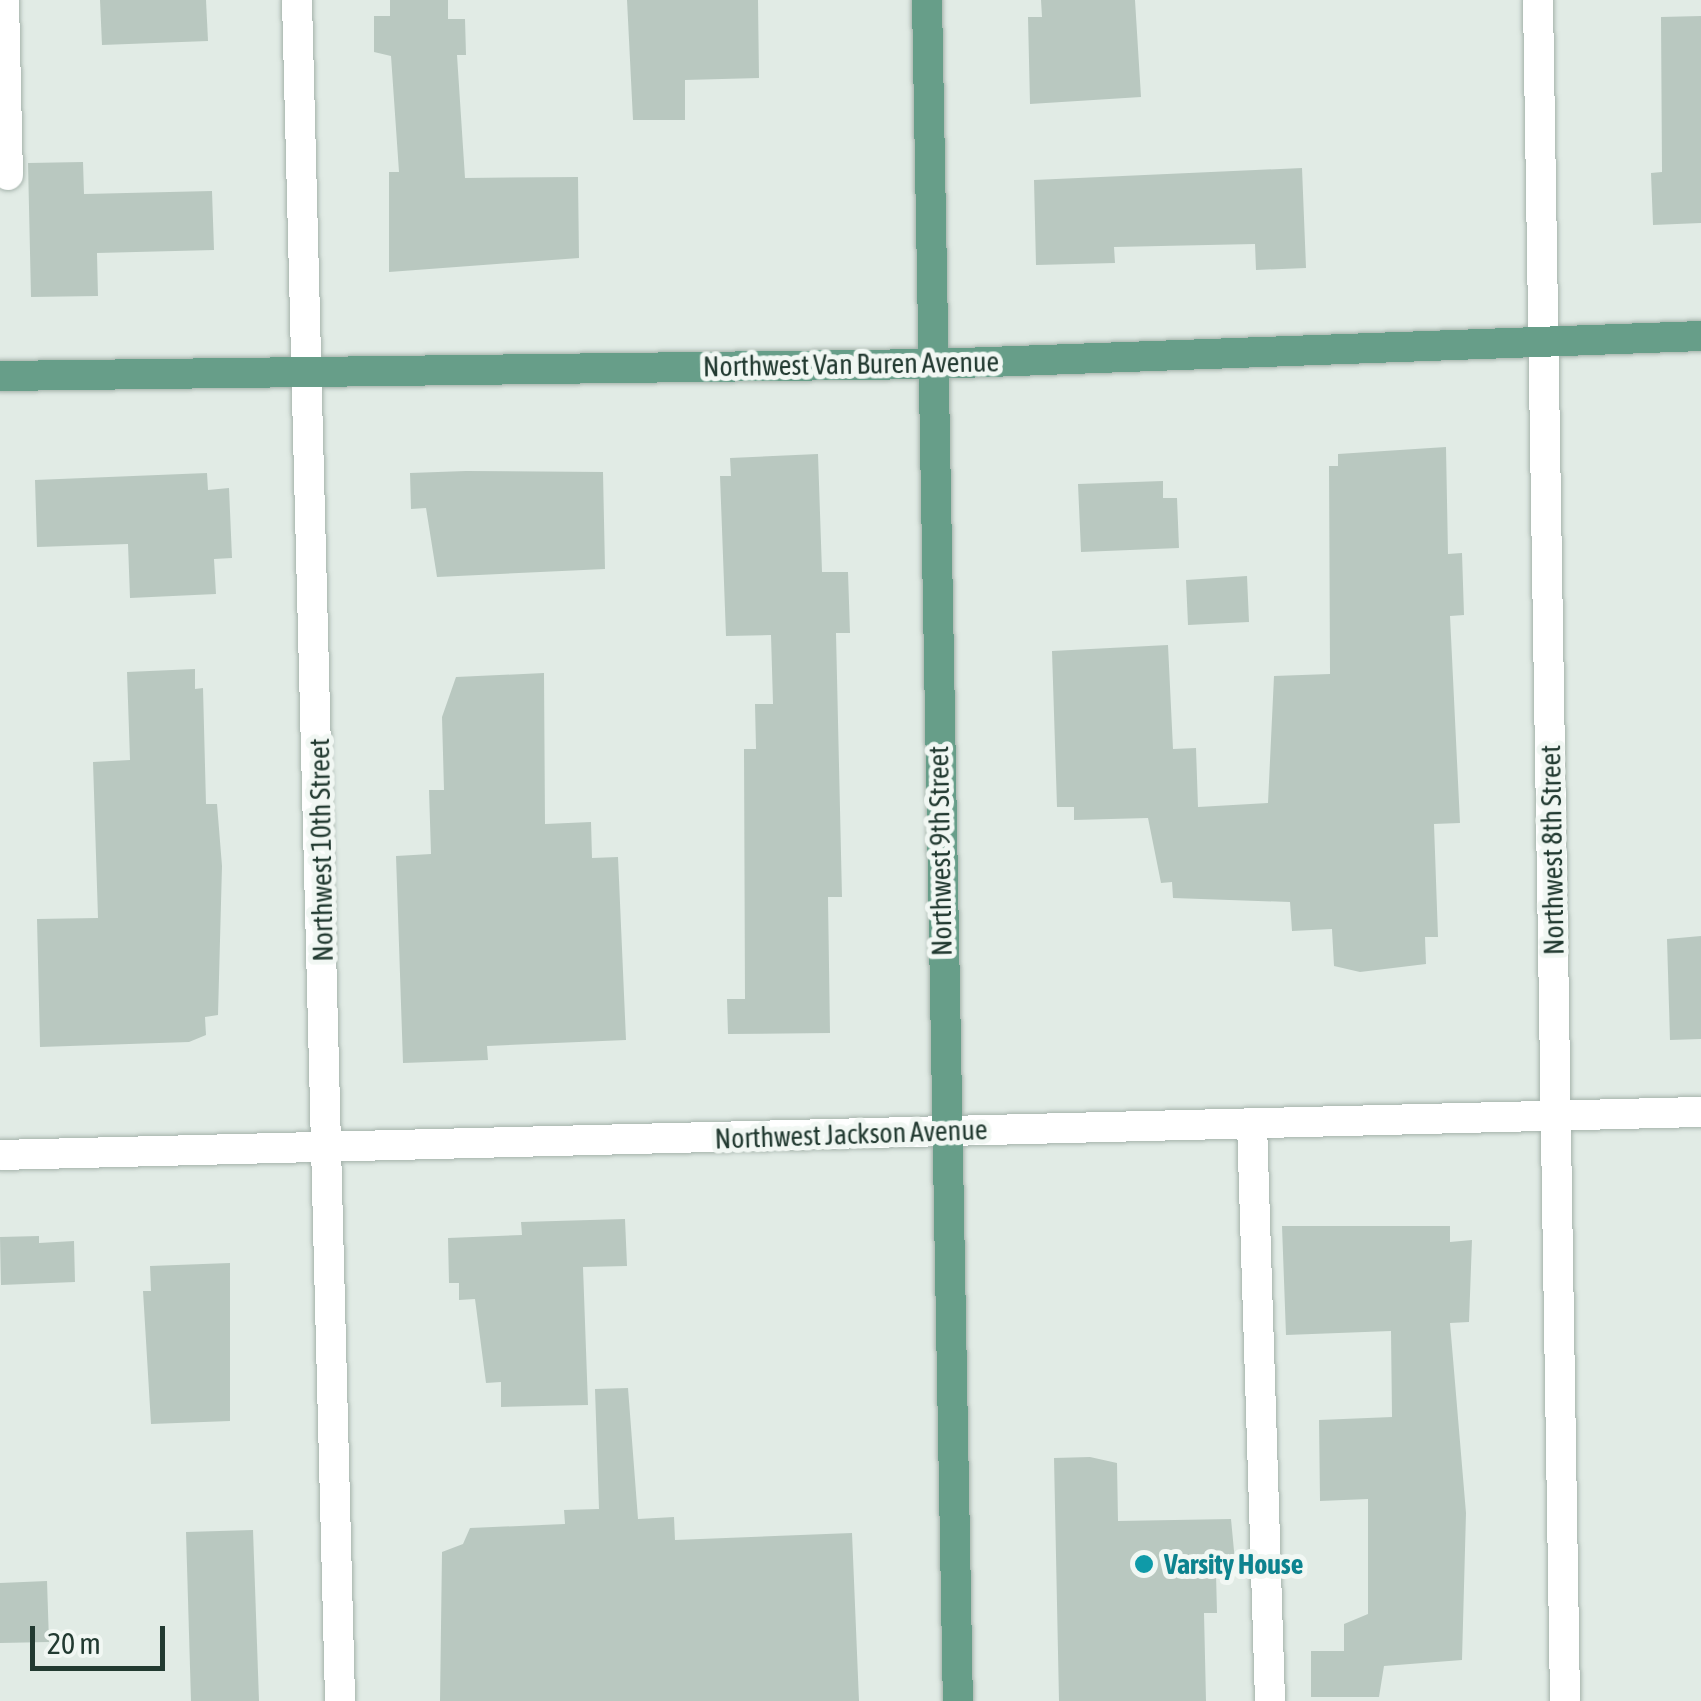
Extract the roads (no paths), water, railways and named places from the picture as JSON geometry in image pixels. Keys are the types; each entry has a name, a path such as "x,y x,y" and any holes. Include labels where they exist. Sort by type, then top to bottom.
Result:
{"main road":[{"name":"Northwest 9th Street","path":"926,0 944,1131 958,1701"},
{"name":"Northwest Van Buren Avenue","path":"0,376 934,364 1544,338 1701,336"}],"street":[{"path":"4,0 8,175"},
{"name":"Northwest 10th Street","path":"298,0 340,1701"},
{"name":"Northwest 8th Street","path":"1538,0 1565,1701"},
{"name":"Northwest Jackson Avenue","path":"0,1156 1701,1112"},
{"path":"1252,1124 1270,1701"}],"place":[{"name":"Varsity House","path":"1144,1564"}]}
